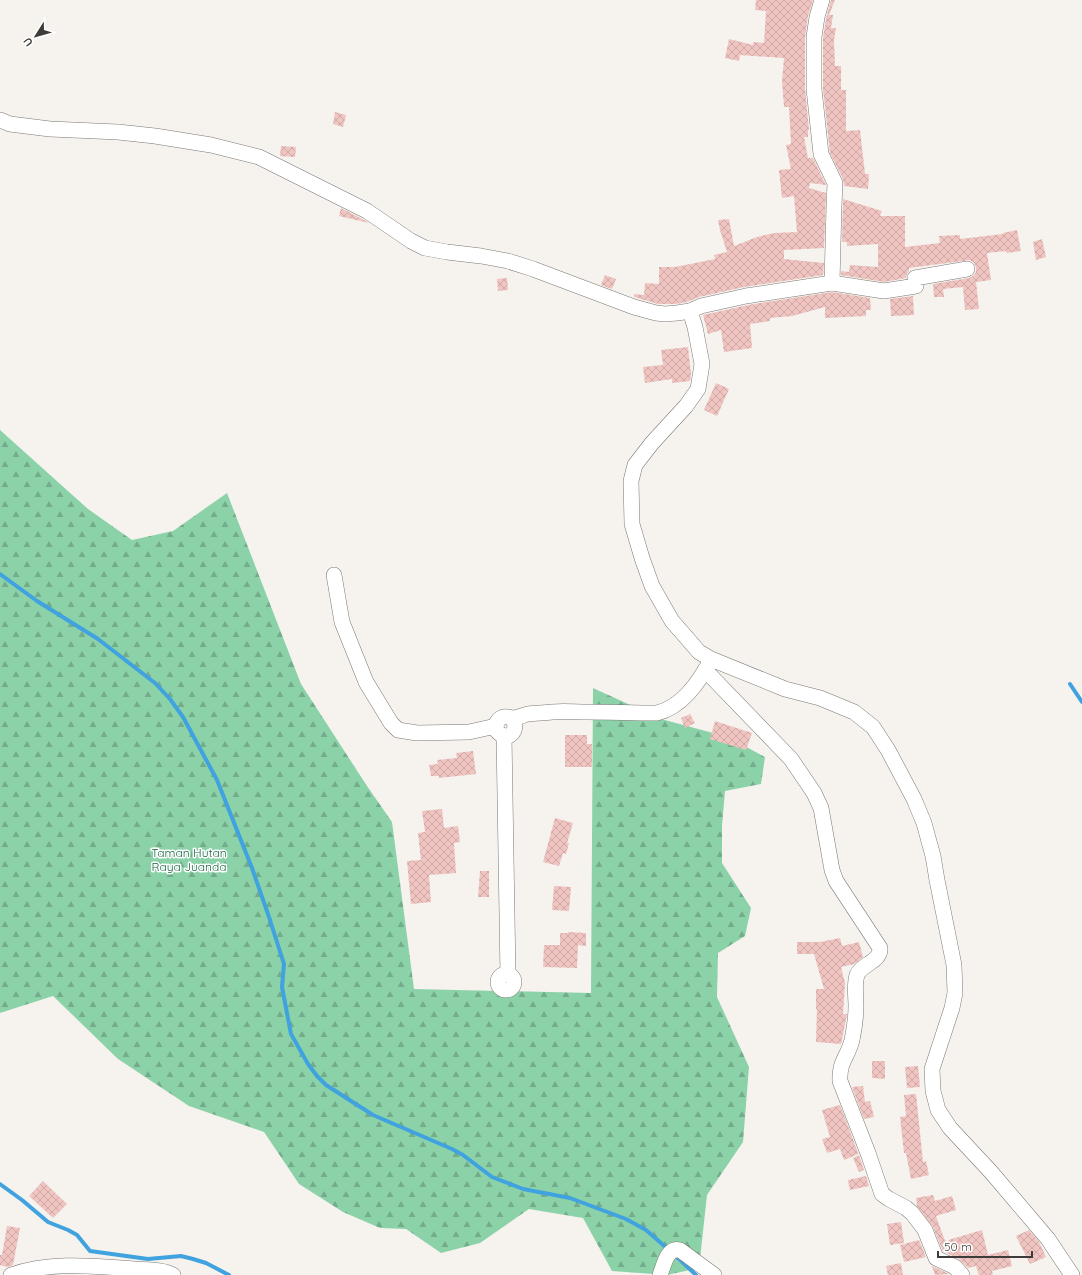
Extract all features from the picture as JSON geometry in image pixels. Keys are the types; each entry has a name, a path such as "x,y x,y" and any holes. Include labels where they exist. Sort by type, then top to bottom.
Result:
{"street":[{"path":"822,0 817,17 814,37 814,89 821,154 835,183 832,283"},
{"path":"0,120 10,124 50,129 118,132 155,136 240,151 259,157 349,202 411,241 425,248 508,261 634,307 656,313 665,314 690,311 701,306 746,296 832,283 884,291 916,286 915,278 967,269"},
{"path":"690,311 695,327 702,364 698,389 686,406 652,443 635,465 631,481 632,524 652,586 672,621 699,652 708,665 790,759 814,793 821,808 832,870 836,881 880,948 877,957 862,968 858,974 855,991 856,1012 852,1042 842,1064 840,1082 868,1153 882,1194 910,1211 924,1230 936,1258 955,1268 962,1275"},
{"path":"334,575 342,622 366,682 391,723 398,730 416,733 500,731 508,736 515,730 512,718 527,714 554,712 664,712 674,707 690,691 708,665"},
{"path":"708,665 785,689 820,698 854,712 873,727 888,750 914,799 924,823 934,856 936,880 954,965 955,993 952,1008 932,1069 933,1091 938,1110 950,1128 991,1172 1048,1239 1072,1275"},
{"path":"500,731 508,975"},
{"path":"660,1275 667,1256 670,1252 677,1250 680,1250 714,1275"},
{"path":"11,1275 26,1270 75,1265 152,1270 170,1273 173,1275"}],"green space":[{"name":"Taman Hutan Raya Juanda","path":"0,430 88,509 132,540 173,531 227,493 301,684 392,822 414,989 591,993 593,688 661,719 728,737 765,757 761,784 725,791 722,826 722,863 751,908 745,936 718,953 717,997 749,1067 743,1142 707,1195 699,1268 667,1275 612,1271 583,1218 529,1209 480,1243 441,1253 406,1229 380,1228 343,1212 299,1184 264,1132 189,1106 118,1059 53,996 0,1013"}],"building":[{"path":"756,0 813,0 808,16 805,37 805,89 809,130 808,137 804,137 808,158 813,158 826,185 810,183 809,188 826,193 824,248 784,250 784,259 824,263 823,275 744,287 699,297 687,302 676,304 658,304 634,297 634,294 644,295 645,283 659,284 659,267 675,267 715,259 714,255 727,252 718,220 729,219 734,246 757,237 774,233 797,232 794,196 782,198 779,170 791,169 786,145 791,144 789,107 784,107 782,81 784,58 740,55 739,61 725,58 729,39 753,45 753,42 764,43 766,11 755,10"},
{"path":"831,0 835,0 829,15 833,15 831,28 836,28 834,40 835,66 841,66 841,90 846,90 846,131 860,130 865,174 869,174 868,189 844,186 843,179 830,153 823,89 823,38"},
{"path":"335,112 346,115 343,127 333,124"},
{"path":"281,146 296,147 295,157 280,156"},
{"path":"843,199 882,211 880,216 905,216 905,247 940,243 939,236 960,235 960,239 1003,234 1017,230 1021,251 987,253 991,280 976,282 979,309 965,310 963,287 943,289 944,297 934,297 933,284 973,276 976,272 976,267 970,260 909,268 906,278 884,282 841,275 841,271 849,272 850,265 878,267 878,244 847,246 847,242 842,242"},
{"path":"341,208 362,219 369,223 339,216"},
{"path":"1042,239 1046,257 1036,260 1033,242"},
{"path":"605,275 616,279 612,289 601,285"},
{"path":"507,278 508,290 498,291 497,279"},
{"path":"832,292 870,298 871,310 866,310 866,316 825,318 825,307 792,316 770,318 770,321 750,324 752,348 724,352 721,330 708,334 703,315 748,305"},
{"path":"913,296 914,315 891,316 890,299"},
{"path":"688,347 691,374 690,381 672,383 672,379 645,383 643,367 663,365 661,350"},
{"path":"716,383 729,389 717,416 704,410"},
{"path":"690,714 695,723 685,728 681,718"},
{"path":"715,721 752,733 746,750 710,739"},
{"path":"565,735 587,735 587,744 592,744 592,767 565,767"},
{"path":"473,751 476,774 439,778 439,776 431,776 429,765 438,764 437,760 457,758 456,753"},
{"path":"442,809 444,828 458,826 460,842 454,843 456,873 429,875 431,902 411,904 407,861 421,860 418,833 425,832 422,811"},
{"path":"555,818 573,823 567,843 569,843 566,854 563,853 559,866 543,862"},
{"path":"480,871 489,871 489,897 478,897"},
{"path":"554,886 571,887 569,911 552,910"},
{"path":"560,933 586,933 586,946 578,945 577,968 543,967 544,945 560,945"},
{"path":"840,938 842,946 859,942 863,957 854,964 841,967 845,983 843,1014 847,1014 841,1044 816,1042 816,989 824,989 814,954 797,954 797,942 820,942"},
{"path":"872,1061 885,1061 885,1079 872,1078"},
{"path":"918,1066 920,1087 907,1088 905,1067"},
{"path":"863,1086 865,1102 870,1101 874,1117 864,1119 852,1087"},
{"path":"916,1094 923,1162 926,1161 929,1175 911,1179 906,1153 904,1153 900,1117 906,1116 904,1095"},
{"path":"840,1105 858,1154 844,1160 840,1149 827,1153 822,1139 830,1137 822,1110"},
{"path":"859,1155 864,1170 859,1172 853,1158"},
{"path":"866,1176 869,1186 850,1190 848,1180"},
{"path":"43,1181 67,1204 53,1218 29,1196"},
{"path":"933,1195 935,1201 952,1196 956,1210 936,1216 945,1241 982,1230 988,1255 1008,1250 1012,1266 992,1271 993,1275 979,1275 976,1266 968,1268 959,1259 943,1251 933,1227 917,1206 916,1198"},
{"path":"901,1222 904,1243 890,1245 887,1224"},
{"path":"7,1226 20,1228 13,1265 8,1267 0,1265 0,1255 2,1255"},
{"path":"1029,1230 1039,1242 1046,1257 1030,1264 1016,1236"},
{"path":"919,1240 926,1257 904,1262 900,1245"},
{"path":"901,1263 903,1275 888,1275 886,1266"},
{"path":"932,1266 949,1274 950,1274 935,1275"}],"waterway":[{"path":"0,574 37,601 98,639 155,683 170,699 183,717 217,780 252,868 284,964 282,987 291,1034 308,1064 317,1076 326,1085 373,1115 452,1149 463,1155 492,1177 523,1189 570,1198 626,1219 646,1230 669,1250"},
{"path":"1070,684 1082,702"},
{"path":"0,1184 48,1222 77,1235 90,1251 148,1259 181,1256 206,1263 229,1275"},
{"path":"676,1256 696,1275"}]}
